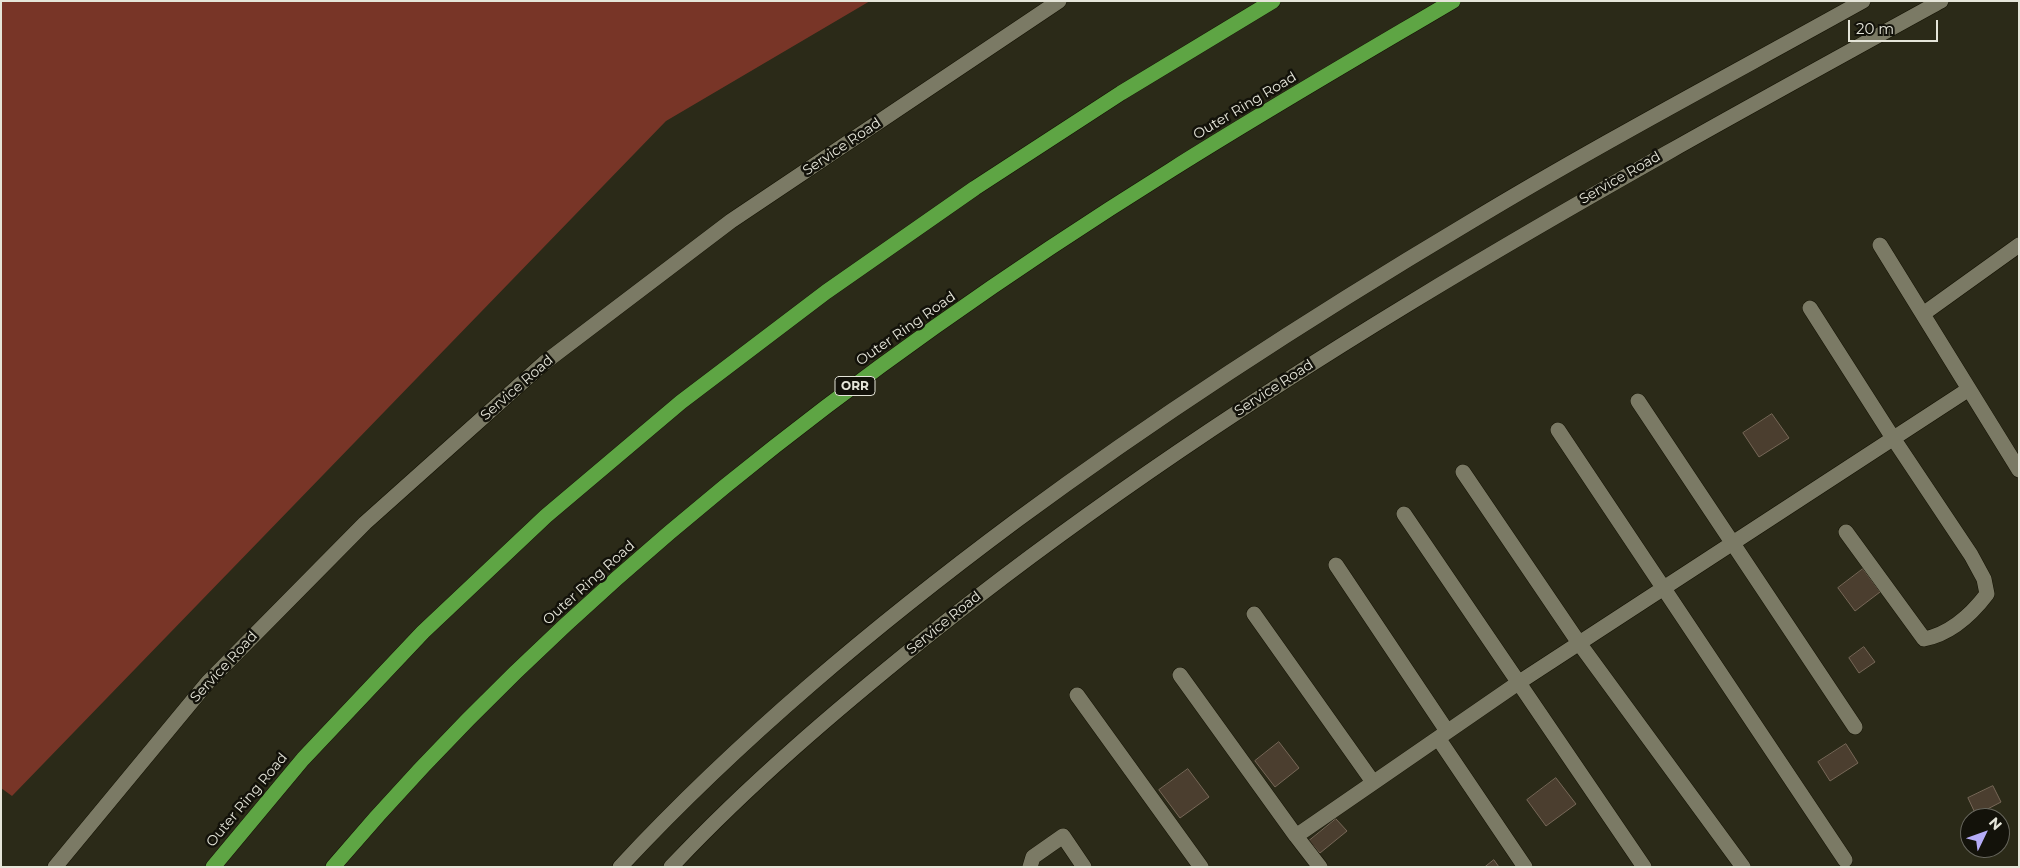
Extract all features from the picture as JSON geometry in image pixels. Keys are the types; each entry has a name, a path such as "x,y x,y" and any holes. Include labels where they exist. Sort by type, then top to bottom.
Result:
{"highway":[{"name":"Outer Ring Road","path":"213,867 303,759 423,632 546,516 681,402 826,292 975,188 1121,93 1273,1"},
{"name":"Outer Ring Road","path":"333,867 372,821 490,696 610,584 740,473 881,365 1028,263 1169,171 1453,1"}],"street":[{"name":"Service Road","path":"55,867 208,682 365,523 544,363 731,221 1060,1"},
{"path":"620,867 654,830 726,760 873,632 961,562 1069,482 1174,408 1472,220 1863,1"},
{"name":"Service Road","path":"670,867 751,787 896,662 992,585 1090,513 1213,428 1353,337 1490,253 1674,148 1941,1"},
{"path":"1880,245 2019,470"},
{"path":"1923,314 2019,245"},
{"path":"1810,308 1971,555 1984,578 1987,594 1973,612 1938,636 1924,639 1846,532"},
{"path":"1296,836 1518,683 1969,389"},
{"path":"1638,401 1855,727"},
{"path":"1558,430 1845,860"},
{"path":"1463,472 1579,643 1743,867"},
{"path":"1404,514 1644,867"},
{"path":"1336,565 1525,867"},
{"path":"1254,614 1374,782"},
{"path":"1180,675 1320,867"},
{"path":"1077,695 1201,867"},
{"path":"1030,867 1033,857 1063,836 1084,867"}],"shaded area":[{"path":"1,1 870,1 666,121 12,796 1,788"}],"building":[{"path":"1772,414 1789,438 1759,457 1743,433"},
{"path":"1863,569 1880,592 1855,611 1838,588"},
{"path":"1864,647 1875,662 1859,673 1849,658"},
{"path":"1279,742 1299,768 1275,787 1255,761"},
{"path":"1846,744 1858,763 1830,781 1818,762"},
{"path":"1188,769 1209,797 1180,818 1159,790"},
{"path":"1556,778 1576,804 1546,826 1527,800"},
{"path":"1993,786 2001,802 1989,808 1973,808 1968,798"},
{"path":"1336,819 1347,831 1320,853 1309,841"},
{"path":"1494,860 1499,867 1485,867"}]}
